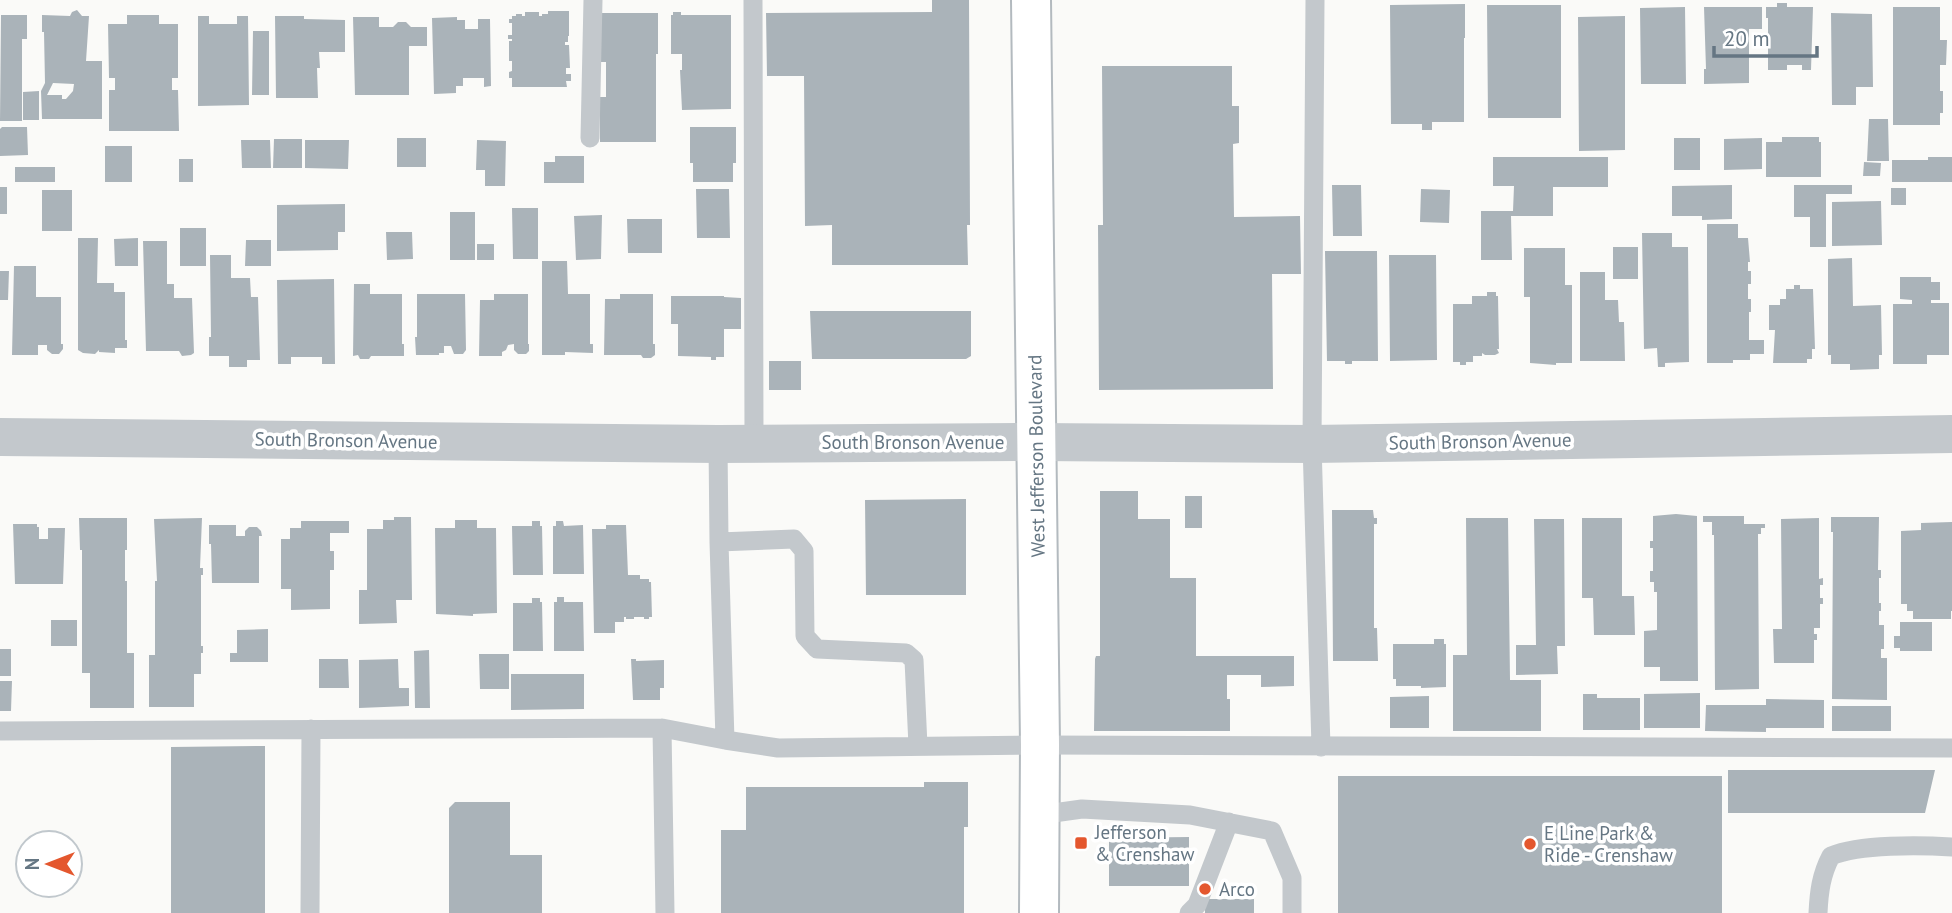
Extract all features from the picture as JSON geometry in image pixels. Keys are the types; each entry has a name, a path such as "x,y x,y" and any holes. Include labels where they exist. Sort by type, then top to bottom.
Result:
{"main road":[{"name":"West Jefferson Boulevard","path":"1031,0 1040,745 1039,913"}],"street":[{"name":"South Bronson Avenue","path":"0,437 1312,444 1952,433"}],"lane":[{"path":"590,138 593,0"},
{"path":"725,740 719,542 736,443 753,0"},
{"path":"1315,0 1312,444 1321,747"},
{"path":"719,542 794,539 804,551 805,636 817,649 906,653 914,660 918,746"},
{"path":"0,731 662,728 778,748 1040,745 1952,748"},
{"path":"662,728 665,913"},
{"path":"310,913 311,729"},
{"path":"1039,815 1082,809 1190,815 1272,831 1292,878 1292,913"},
{"path":"1189,913 1197,905 1229,822"},
{"path":"1818,913 1823,870 1830,856 1843,851 1918,845 1952,847"},
{"path":"1039,913 1045,913"}],"building":[{"path":"932,0 969,0 968,265 832,265 832,225 805,226 804,76 767,76 766,13 932,12"},
{"path":"1777,3 1787,3 1787,7 1813,7 1811,70 1802,70 1802,65 1787,65 1787,70 1768,70 1766,7 1777,7"},
{"path":"1465,4 1464,122 1432,122 1432,130 1422,130 1422,124 1391,124 1390,5"},
{"path":"1487,5 1561,5 1561,118 1488,118"},
{"path":"1685,7 1686,84 1641,84 1640,8"},
{"path":"1704,7 1762,7 1762,29 1749,29 1749,83 1704,84"},
{"path":"1893,7 1940,7 1940,40 1947,40 1946,65 1940,65 1943,113 1940,113 1940,125 1893,125"},
{"path":"77,10 82,16 89,16 86,61 102,61 102,119 42,119 41,91 45,83 42,15 70,16","holes":["53,83 74,84 73,91 66,99 62,99 62,95 47,95"]},
{"path":"548,11 569,11 569,36 565,45 569,45 570,68 566,68 566,74 571,74 571,81 566,81 567,87 512,87 512,78 509,78 512,61 509,61 509,41 512,39 508,39 508,35 512,35 512,23 509,23 509,19 516,14 525,16 525,12 539,12 539,16 542,16 548,14"},
{"path":"673,12 681,12 681,15 731,15 731,109 682,110 682,54 671,54"},
{"path":"598,13 658,13 656,142 600,142 600,97 606,97 606,62 600,62"},
{"path":"1831,13 1872,14 1873,87 1856,87 1856,105 1832,105"},
{"path":"1,15 27,15 27,39 22,39 22,121 0,121"},
{"path":"127,15 159,15 159,24 178,24 178,78 172,78 172,90 178,90 179,131 109,131 109,90 115,90 115,78 109,78 108,24 127,24"},
{"path":"198,16 209,16 209,24 237,24 237,16 248,16 249,105 198,106"},
{"path":"275,16 345,20 345,52 319,52 318,98 276,98"},
{"path":"1625,16 1625,150 1579,151 1578,17"},
{"path":"353,17 379,17 379,27 393,27 398,22 406,22 411,27 427,27 427,46 409,46 409,95 355,95"},
{"path":"457,17 457,20 465,20 465,29 478,29 478,19 490,19 491,86 484,87 484,78 463,78 463,86 456,86 456,93 434,94 432,18"},
{"path":"253,31 269,31 269,95 252,95"},
{"path":"1102,66 1232,66 1232,106 1239,106 1239,143 1233,144 1234,217 1300,216 1301,274 1272,274 1273,389 1099,390 1098,225 1103,225"},
{"path":"39,91 39,120 23,120 23,92"},
{"path":"1869,119 1888,119 1889,161 1867,161"},
{"path":"2,127 27,127 28,155 0,156"},
{"path":"690,127 736,127 733,182 693,182"},
{"path":"1782,137 1819,137 1821,177 1766,177 1766,142 1782,142"},
{"path":"397,138 426,138 426,167 397,167"},
{"path":"1674,138 1700,138 1700,170 1674,170"},
{"path":"1762,138 1762,169 1724,170 1724,139"},
{"path":"274,139 302,139 302,168 273,168"},
{"path":"241,140 270,140 271,168 242,168"},
{"path":"305,140 349,140 348,169 305,168"},
{"path":"477,140 506,141 505,186 485,186 485,170 476,170"},
{"path":"105,146 132,146 132,182 105,182"},
{"path":"555,156 584,156 584,183 544,183 544,162 555,162"},
{"path":"1493,157 1608,157 1608,187 1553,187 1553,216 1511,216 1512,260 1481,260 1481,211 1513,211 1514,186 1493,186"},
{"path":"1928,157 1952,157 1952,182 1892,182 1892,160 1928,160"},
{"path":"179,159 193,159 193,182 179,182"},
{"path":"1864,162 1881,163 1880,176 1863,176"},
{"path":"15,167 55,167 55,182 15,182"},
{"path":"1332,185 1361,185 1362,236 1333,236"},
{"path":"1732,185 1732,219 1702,220 1702,216 1672,216 1672,186"},
{"path":"1794,185 1852,185 1852,194 1826,194 1826,247 1810,247 1810,217 1794,217"},
{"path":"0,187 7,187 7,214 0,214"},
{"path":"1891,188 1906,188 1906,205 1891,205"},
{"path":"696,189 729,189 730,238 697,238"},
{"path":"1421,189 1450,190 1449,223 1420,222"},
{"path":"42,190 72,190 72,231 42,231"},
{"path":"1881,201 1882,245 1832,246 1832,202"},
{"path":"345,204 345,232 338,232 338,250 277,251 277,205"},
{"path":"512,208 538,208 538,259 513,259"},
{"path":"450,212 475,212 475,260 450,260"},
{"path":"602,215 601,259 576,260 574,216"},
{"path":"627,219 662,219 662,253 628,253"},
{"path":"1707,224 1738,224 1738,238 1748,238 1748,271 1751,271 1751,284 1748,284 1748,299 1751,299 1749,340 1764,340 1764,354 1750,354 1750,360 1707,363"},
{"path":"180,228 206,228 206,266 180,266"},
{"path":"386,232 412,232 413,259 387,260"},
{"path":"1642,233 1672,233 1672,247 1688,247 1689,362 1665,363 1665,367 1658,367 1657,348 1644,349"},
{"path":"78,238 98,238 97,283 114,283 114,292 125,292 127,348 115,348 115,353 99,350 95,354 78,350"},
{"path":"138,238 138,266 115,266 114,239"},
{"path":"246,240 271,240 271,266 245,266"},
{"path":"143,241 167,241 167,284 174,284 174,298 192,298 194,353 191,355 182,356 179,351 146,351"},
{"path":"477,244 494,244 494,260 477,260"},
{"path":"1613,247 1638,247 1638,279 1613,279"},
{"path":"1524,248 1565,248 1565,285 1572,285 1572,363 1530,363 1530,297 1524,297"},
{"path":"1325,251 1377,251 1378,361 1352,361 1352,364 1345,364 1345,361 1327,361"},
{"path":"210,255 231,255 231,278 250,278 251,297 258,297 260,360 247,360 247,367 229,367 229,356 209,356"},
{"path":"1389,255 1436,255 1437,360 1390,361"},
{"path":"1852,258 1853,306 1881,305 1882,355 1879,355 1879,369 1850,370 1850,364 1831,364 1831,355 1828,355 1828,259"},
{"path":"542,261 567,261 568,294 590,294 590,344 593,344 593,353 542,355"},
{"path":"14,266 36,266 36,297 61,297 63,349 59,354 52,354 47,350 47,345 38,345 38,355 12,355"},
{"path":"0,271 9,271 8,300 0,300"},
{"path":"1580,272 1605,272 1605,300 1618,300 1619,322 1624,322 1625,361 1580,361"},
{"path":"1900,277 1931,277 1931,282 1940,282 1940,300 1931,300 1931,303 1949,303 1949,355 1927,355 1927,364 1893,364 1893,304 1912,304 1912,300 1900,299"},
{"path":"334,279 335,364 322,364 322,357 291,357 291,364 278,364 277,280"},
{"path":"354,284 370,284 370,294 402,294 404,356 371,356 369,359 360,359 358,355 353,356"},
{"path":"1794,285 1800,285 1800,289 1813,289 1815,349 1812,349 1812,359 1807,359 1807,363 1773,363 1775,330 1769,330 1769,305 1780,305 1780,299 1786,299 1786,289 1794,289"},
{"path":"1487,292 1496,292 1498,296 1499,353 1482,353 1482,356 1473,356 1473,362 1460,365 1460,362 1453,362 1453,304 1472,304 1472,296 1487,296"},
{"path":"417,294 465,294 466,350 463,354 454,354 451,346 444,346 444,353 439,355 416,355"},
{"path":"494,294 528,294 529,351 526,354 518,354 514,350 514,344 508,345 502,356 479,356 480,300 494,300"},
{"path":"620,294 653,294 655,355 651,358 643,358 641,355 604,355 605,299 620,299"},
{"path":"671,296 741,298 741,329 724,329 724,357 711,360 711,357 678,356 678,324 671,324"},
{"path":"810,311 971,311 971,356 966,359 812,359"},
{"path":"769,361 801,361 801,390 769,390"},
{"path":"1100,491 1138,491 1138,519 1170,519 1170,578 1196,578 1196,656 1294,656 1294,686 1261,687 1261,675 1227,675 1230,731 1094,731 1095,659 1100,656"},
{"path":"1185,496 1202,496 1202,528 1185,528"},
{"path":"966,499 966,595 866,595 865,500"},
{"path":"1332,510 1373,510 1374,518 1377,518 1377,524 1374,524 1374,628 1377,628 1378,661 1333,661"},
{"path":"1653,516 1697,516 1698,681 1660,681 1660,667 1644,667 1644,631 1657,630 1657,592 1654,592 1654,582 1650,582 1650,571 1653,571 1653,548 1650,548 1650,541 1653,541"},
{"path":"1703,516 1744,516 1744,524 1765,524 1765,528 1761,528 1761,534 1758,534 1759,689 1715,690 1714,535 1712,522 1703,522"},
{"path":"394,517 411,517 412,600 396,600 397,623 359,624 359,590 367,590 367,529 383,529 383,520 394,520"},
{"path":"1831,517 1879,517 1879,625 1884,625 1884,649 1881,649 1881,658 1887,658 1887,700 1832,699"},
{"path":"79,518 127,518 127,653 134,653 134,708 90,708 90,673 82,673 82,550"},
{"path":"202,518 200,568 203,568 203,653 201,674 194,674 194,707 149,707 149,655 155,655 157,581 154,519"},
{"path":"1466,518 1508,518 1510,680 1541,680 1541,731 1453,731 1453,655 1467,655"},
{"path":"1582,518 1622,518 1622,596 1634,596 1635,635 1594,635 1593,598 1582,598"},
{"path":"1819,518 1819,579 1823,578 1820,598 1823,598 1823,604 1820,604 1820,628 1814,628 1817,640 1814,640 1814,663 1774,663 1773,629 1782,629 1781,519"},
{"path":"1534,519 1564,519 1565,646 1557,646 1558,674 1516,675 1516,645 1536,645"},
{"path":"455,520 477,520 477,528 496,528 497,613 473,616 436,614 435,528 455,528"},
{"path":"301,521 349,521 349,533 330,533 334,570 330,570 330,609 291,610 291,589 281,589 281,539 290,539 290,528 301,528"},
{"path":"532,521 540,521 542,526 543,575 513,575 512,526 532,526"},
{"path":"556,521 563,521 564,526 583,525 584,574 553,574 553,526 556,526"},
{"path":"1952,522 1951,619 1913,619 1913,611 1907,611 1907,604 1901,604 1901,531 1921,530 1921,523"},
{"path":"13,524 37,524 39,539 48,539 48,528 65,528 63,584 15,584"},
{"path":"209,525 236,525 236,536 245,536 249,527 257,527 261,531 259,583 212,583"},
{"path":"606,525 626,525 628,575 640,575 640,579 649,579 651,582 652,617 624,617 624,622 615,622 615,633 594,633 592,529 606,529"},
{"path":"557,597 564,597 564,602 583,602 584,651 554,651 554,602 557,602"},
{"path":"532,598 540,598 542,602 543,651 513,651 513,603 532,603"},
{"path":"51,620 77,620 77,646 51,646"},
{"path":"1900,622 1932,622 1932,651 1900,651 1900,648 1894,648 1894,636 1900,636"},
{"path":"268,629 268,662 230,662 230,653 237,653 237,630"},
{"path":"1434,639 1444,639 1446,644 1446,687 1396,686 1396,679 1393,679 1393,644 1434,644"},
{"path":"0,649 11,649 11,676 0,676"},
{"path":"429,650 430,708 415,708 414,651"},
{"path":"479,654 509,654 509,689 480,689"},
{"path":"319,659 348,659 349,688 319,688"},
{"path":"398,659 399,688 409,688 409,706 359,708 359,660"},
{"path":"631,659 664,660 664,688 660,688 660,700 633,700"},
{"path":"511,674 584,674 584,709 511,710"},
{"path":"0,681 12,681 11,711 0,711"},
{"path":"1700,693 1700,728 1644,728 1644,694"},
{"path":"1583,694 1597,694 1597,698 1640,698 1640,730 1583,730"},
{"path":"1429,696 1429,728 1390,728 1390,697"},
{"path":"1766,699 1824,700 1824,728 1766,728 1766,732 1705,731 1706,705 1766,705"},
{"path":"1832,706 1891,706 1891,731 1832,731"},
{"path":"265,746 265,913 171,913 171,747"},
{"path":"1728,770 1935,770 1925,813 1728,813"},
{"name":"E Line Park & Ride - Crenshaw","path":"1338,776 1722,776 1722,913 1338,913"},
{"path":"924,782 968,782 968,827 964,827 964,913 721,913 721,830 746,830 746,787 924,787"},
{"path":"455,802 510,802 510,855 542,855 542,913 449,913 449,808"},
{"path":"1189,837 1189,886 1109,886 1109,838"},
{"path":"1205,899 1254,899 1254,913 1205,913"}],"place":[{"name":"Jefferson & Crenshaw","path":"1081,843"},
{"name":"E Line Park & Ride - Crenshaw","path":"1530,844"},
{"name":"Arco","path":"1205,889"}]}
